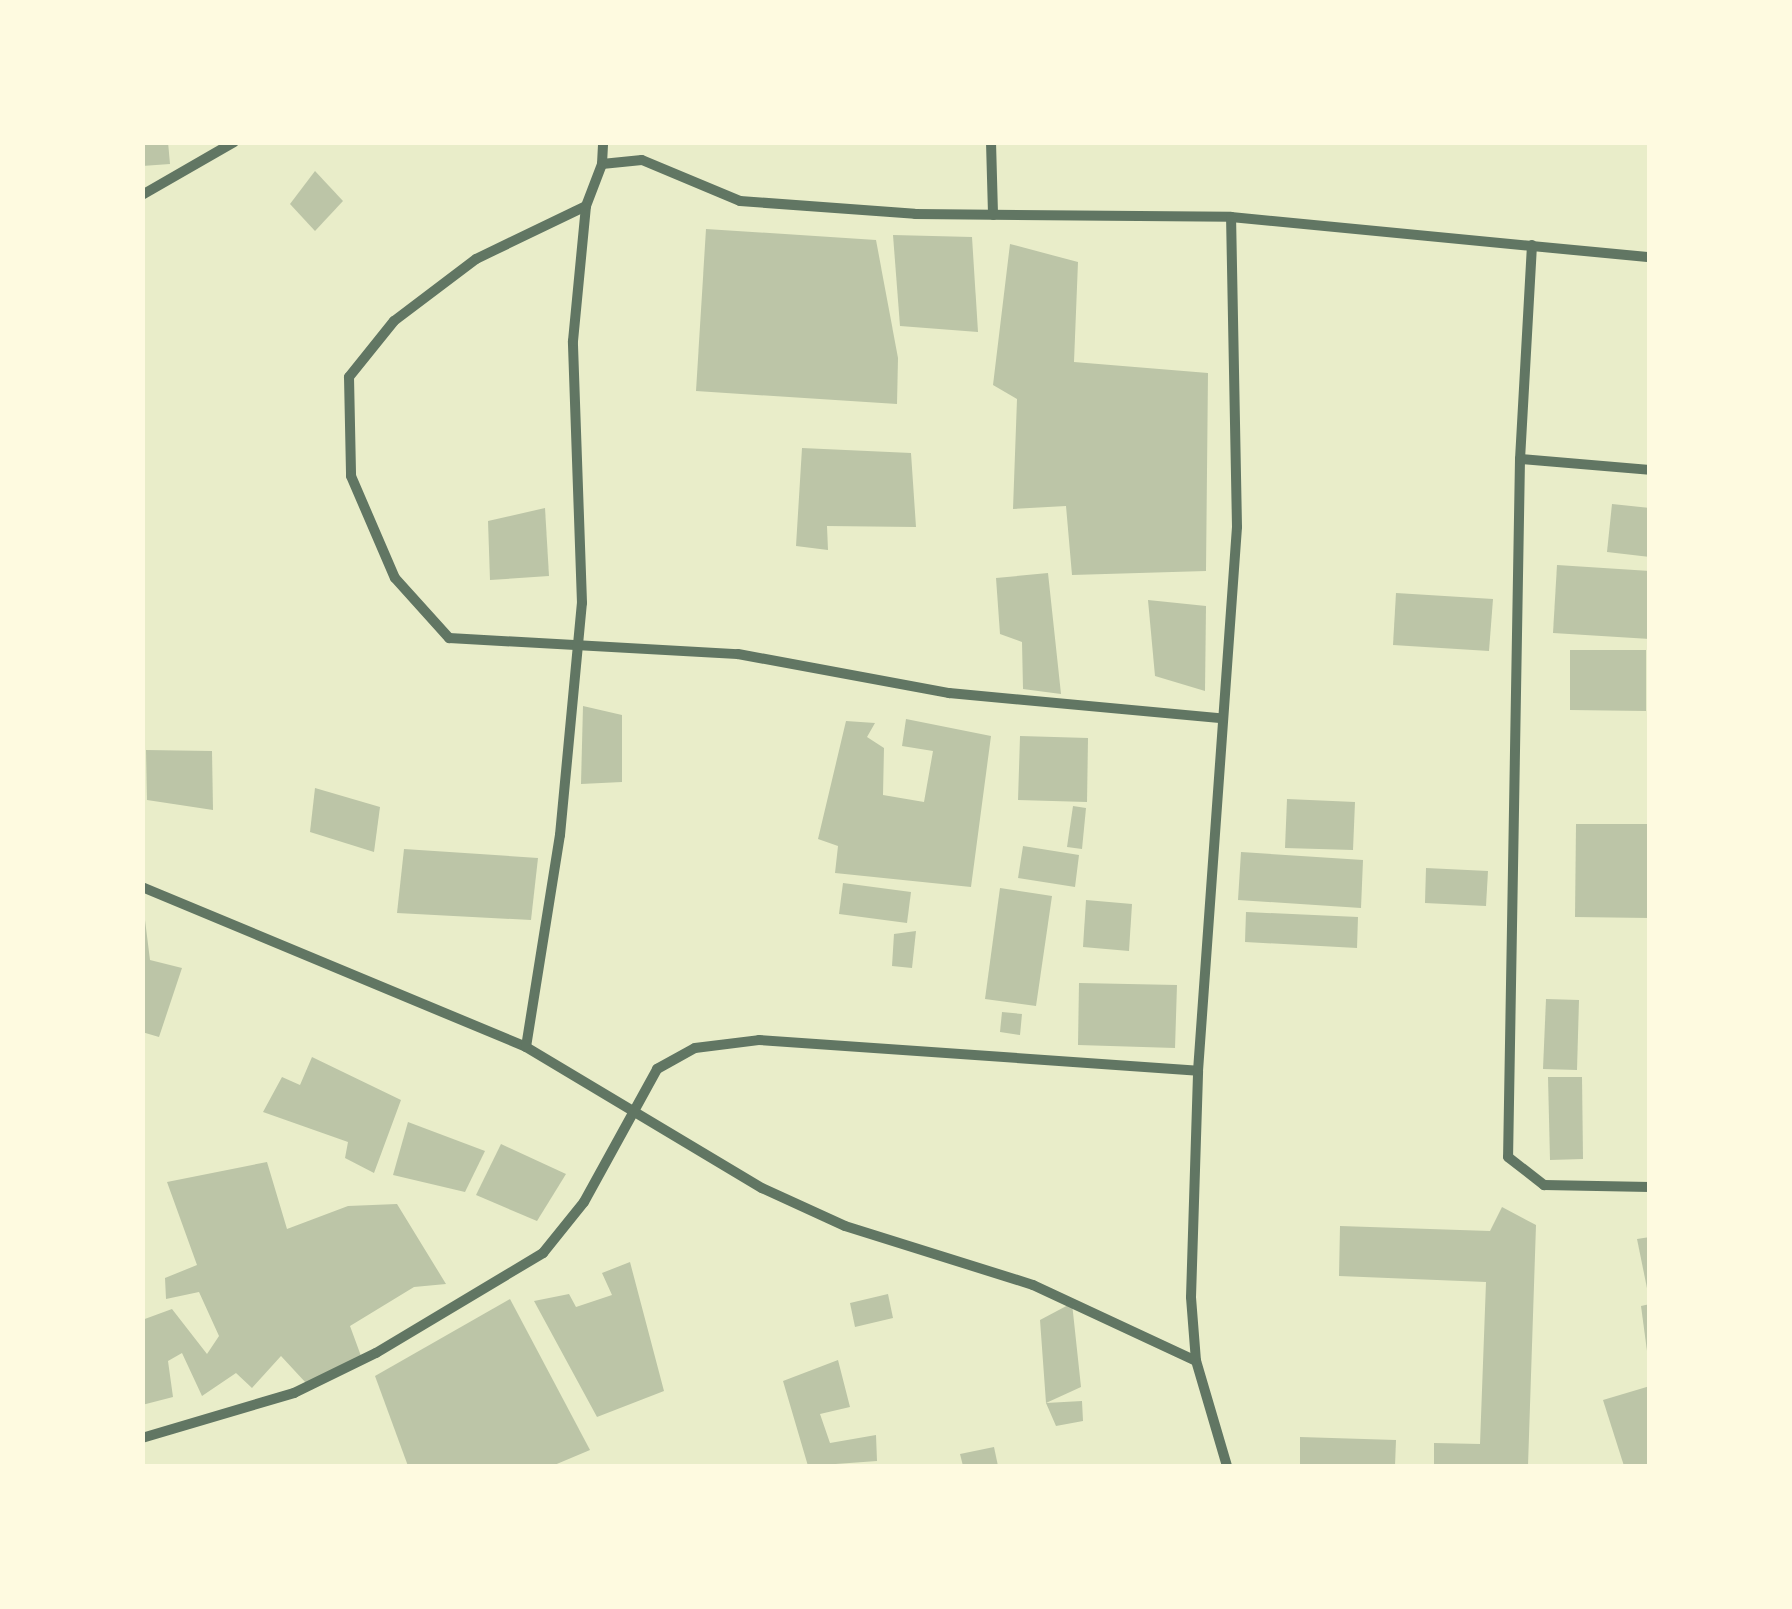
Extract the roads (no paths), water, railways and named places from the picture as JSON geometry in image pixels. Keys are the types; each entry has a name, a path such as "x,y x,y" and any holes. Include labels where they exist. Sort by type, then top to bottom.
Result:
{"street":[{"path":"142,195 234,142"},
{"path":"526,1047 560,835 582,520 573,341 586,206 602,164 603,142"},
{"path":"991,142 993,215"},
{"path":"602,164 642,160 740,201 993,215 1231,216 1650,257"},
{"path":"586,206 476,259 394,321 349,377 351,476 395,578 448,638 738,654 949,693 1220,718"},
{"path":"1227,1466 1196,1361 1190,1296 1198,1071 1220,718 1237,526 1231,216"},
{"path":"1532,245 1520,459 1508,1157 1544,1185 1650,1187"},
{"path":"1520,459 1650,470"},
{"path":"142,887 526,1047 762,1188 846,1226 1033,1285 1196,1361"},
{"path":"142,1438 294,1392 376,1353 543,1253 584,1202 657,1070 695,1048 759,1040 1198,1071"}]}
